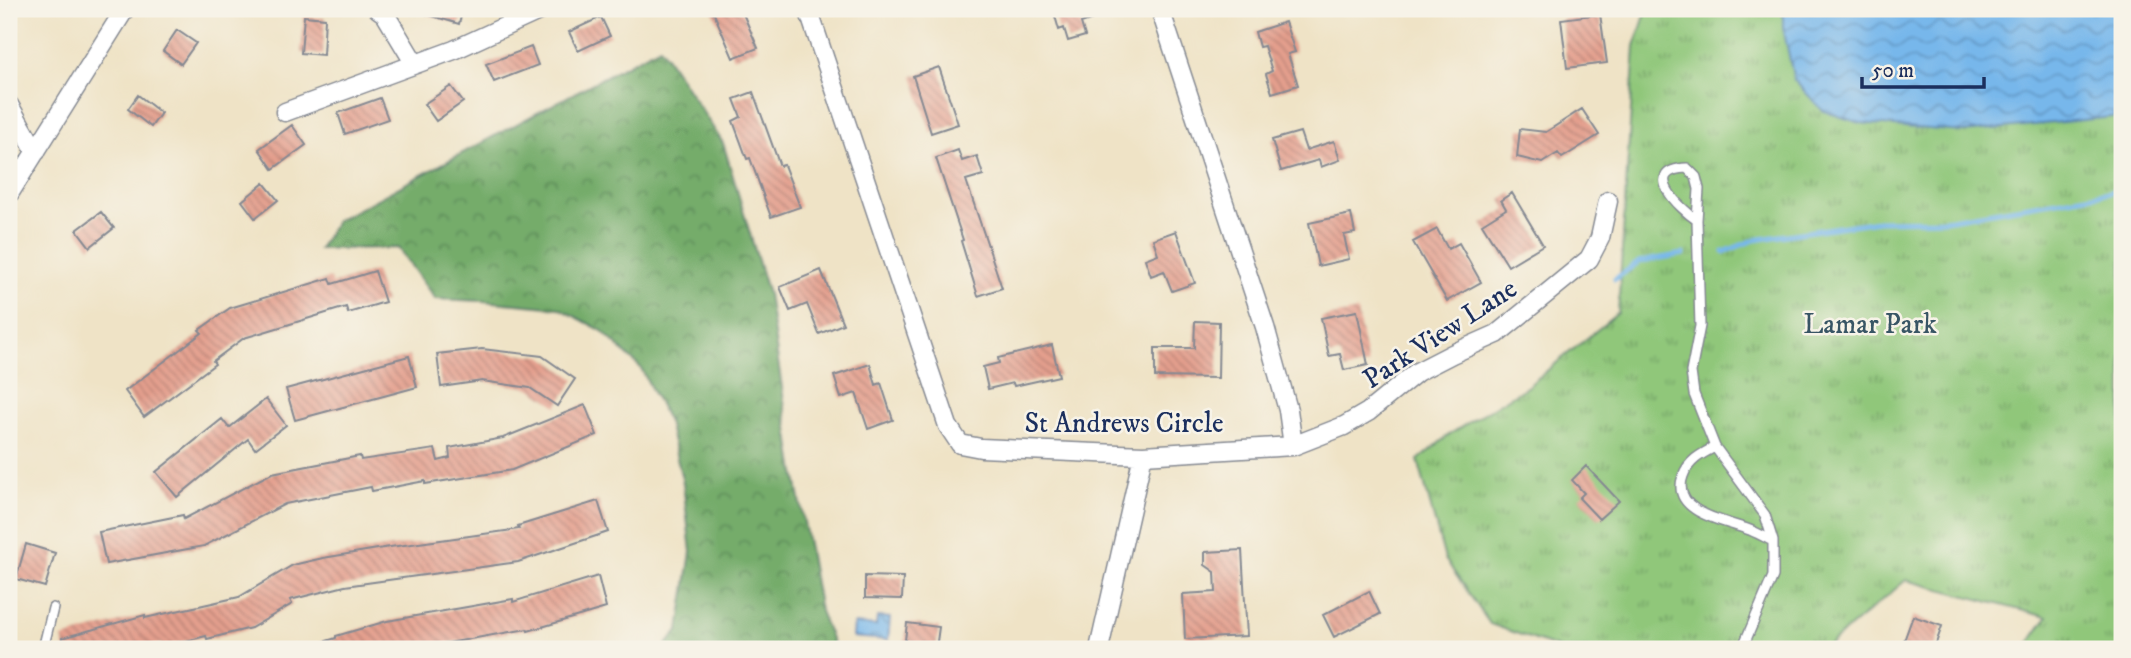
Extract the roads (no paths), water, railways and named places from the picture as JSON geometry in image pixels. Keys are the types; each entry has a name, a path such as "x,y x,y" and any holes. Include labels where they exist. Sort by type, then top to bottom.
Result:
{"street":[{"path":"9,194 125,9"},
{"path":"378,9 385,15 415,64"},
{"name":"St Andrews Circle","path":"808,9 948,426 960,444 981,448 1143,455 1293,446"},
{"path":"1160,9 1265,327 1288,410 1293,446"},
{"path":"285,112 454,50 535,10"},
{"path":"9,105 36,152"},
{"name":"Park View Lane","path":"1293,446 1344,426 1368,412 1418,372 1497,334 1589,259 1600,238 1608,201"},
{"path":"1099,649 1143,455"}],"lane":[{"path":"1697,220 1684,211 1666,190 1664,183 1671,170 1687,168 1696,177 1699,189 1697,220 1700,326 1691,372 1694,394 1715,447 1765,515 1773,541 1773,576 1742,649"},
{"path":"1715,447 1694,459 1685,471 1681,493 1687,504 1703,514 1773,541"},
{"path":"43,649 53,608"}],"water":[{"path":"1783,9 2122,9 2122,116 1963,132 1860,123 1823,111 1794,80 1783,27"},
{"path":"877,617 890,618 888,640 853,637 854,624 876,626"}],"waterway":[{"path":"1724,252 1754,240 1878,221 1945,220 2122,190"},
{"path":"1615,279 1639,262 1684,254"}],"park label":[{"name":"Lamar Park","path":"1870,324"}]}
